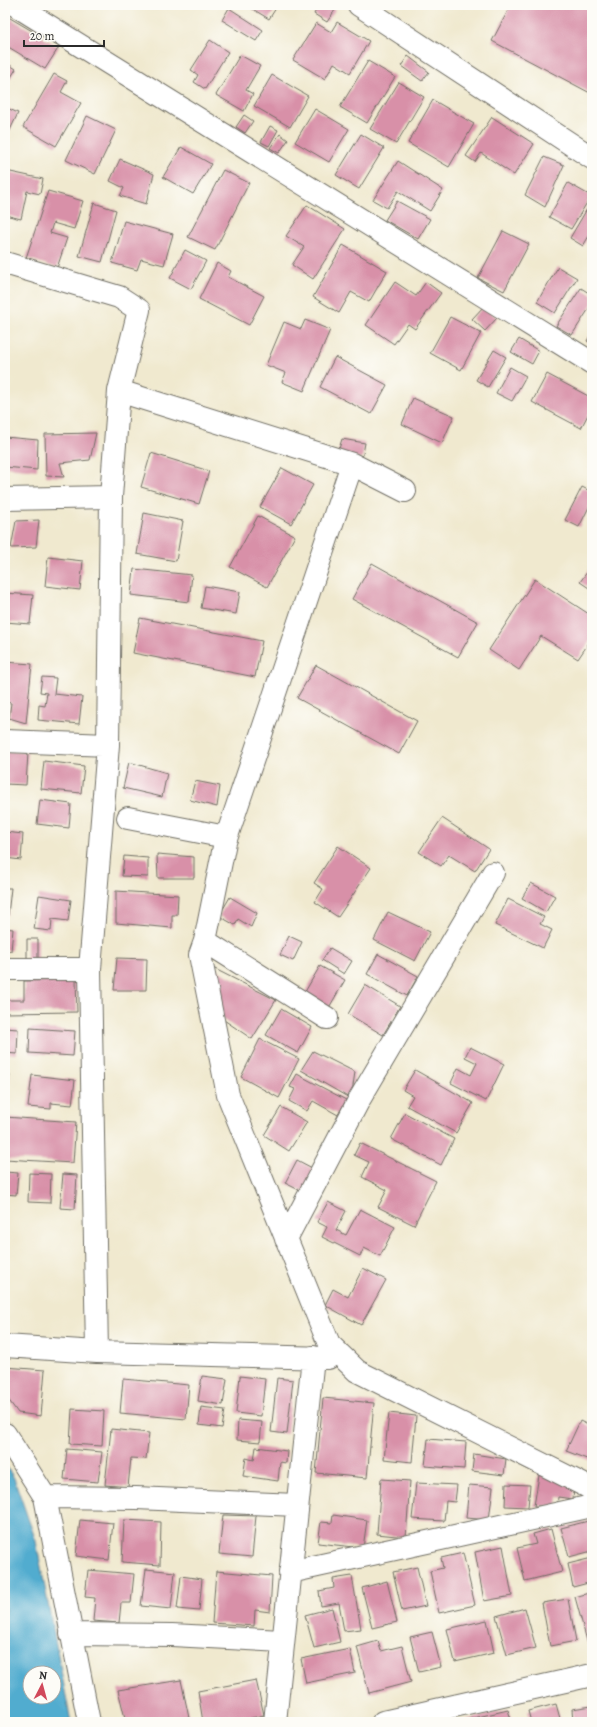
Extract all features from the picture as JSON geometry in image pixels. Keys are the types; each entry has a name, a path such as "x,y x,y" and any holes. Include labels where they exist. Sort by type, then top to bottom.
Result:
{"street":[{"path":"15,5 592,363"},
{"path":"359,5 592,158"},
{"path":"5,263 119,298 139,310 119,391 111,497 108,745 90,969 97,1352"},
{"path":"119,391 352,464 406,491"},
{"path":"352,464 226,837 205,941 200,955 228,1095 329,1344 357,1371 592,1489"},
{"path":"5,499 111,497"},
{"path":"5,741 108,745"},
{"path":"128,818 226,837"},
{"path":"286,1239 359,1100 493,873"},
{"path":"205,941 327,1018"},
{"path":"5,969 90,969"},
{"path":"5,1346 97,1352 343,1358"},
{"path":"275,1722 282,1641 313,1357"},
{"path":"5,1434 45,1497 89,1722"},
{"path":"45,1497 136,1498 297,1505"},
{"path":"290,1572 592,1506"},
{"path":"71,1634 172,1635 282,1641"},
{"path":"382,1722 438,1716 592,1675"}],"water":[{"path":"5,1464 14,1478 36,1541 60,1665 22,1665 22,1705 62,1705 62,1675 71,1722 5,1722"}],"building":[{"path":"246,5 278,5 269,19"},
{"path":"319,5 327,5 335,10 327,22 314,14"},
{"path":"511,5 592,5 592,94 492,41"},
{"path":"229,8 263,30 256,41 222,20"},
{"path":"5,15 59,47 45,69 5,45"},
{"path":"337,22 369,41 350,73 334,63 325,79 293,60 316,23 331,32"},
{"path":"210,40 228,52 205,89 194,82 198,75 191,70"},
{"path":"240,55 260,66 246,90 253,94 244,111 216,95"},
{"path":"408,56 429,72 422,81 401,66"},
{"path":"368,61 395,77 367,123 340,107"},
{"path":"5,62 16,69 5,87"},
{"path":"54,74 67,81 61,92 81,103 56,146 23,127"},
{"path":"272,75 308,96 290,127 254,106"},
{"path":"399,82 424,97 396,144 370,129"},
{"path":"433,100 474,124 449,167 408,143"},
{"path":"5,107 18,113 5,141"},
{"path":"315,109 349,129 329,162 295,142"},
{"path":"244,115 253,121 245,133 236,127"},
{"path":"87,116 116,130 95,174 66,160"},
{"path":"492,117 534,144 514,175 481,153 475,162 466,156"},
{"path":"270,126 278,130 269,146 261,142"},
{"path":"280,134 288,140 279,153 270,148"},
{"path":"361,134 384,148 359,189 336,175"},
{"path":"181,147 211,164 193,194 163,177"},
{"path":"544,157 564,165 545,207 525,195"},
{"path":"120,159 154,174 146,204 120,196 124,188 110,181"},
{"path":"398,161 443,190 430,211 398,191 387,208 373,200"},
{"path":"223,170 249,183 215,250 188,237"},
{"path":"6,171 43,179 40,194 27,191 21,219 5,215"},
{"path":"568,183 591,196 571,229 549,217"},
{"path":"48,191 83,201 74,229 53,223 50,233 67,238 57,268 26,258"},
{"path":"397,201 430,219 418,239 385,220"},
{"path":"94,203 116,210 102,262 79,256"},
{"path":"307,205 345,229 313,279 292,265 304,247 286,236"},
{"path":"587,209 592,211 592,231 583,246 570,238"},
{"path":"124,221 173,234 164,265 141,259 137,270 112,263"},
{"path":"503,231 529,244 504,291 478,278"},
{"path":"343,245 387,271 369,302 351,292 339,313 313,297"},
{"path":"185,250 206,261 191,289 170,278"},
{"path":"217,263 231,271 228,277 264,296 249,325 199,299"},
{"path":"558,267 577,278 555,313 537,302"},
{"path":"395,282 416,296 426,282 441,293 415,329 408,324 394,344 366,325"},
{"path":"581,288 592,295 592,304 572,335 556,326"},
{"path":"484,306 497,318 485,331 472,319"},
{"path":"450,317 481,333 461,370 430,353"},
{"path":"305,320 330,330 304,391 282,382 286,373 266,365 284,322 301,329"},
{"path":"592,332 592,344 587,341"},
{"path":"519,339 539,351 532,364 511,352"},
{"path":"494,350 506,357 488,387 476,380"},
{"path":"335,357 387,385 371,414 320,387"},
{"path":"510,367 526,376 512,401 496,393"},
{"path":"547,374 592,398 592,407 581,428 532,402"},
{"path":"413,398 454,416 442,443 402,424"},
{"path":"96,433 90,460 60,463 64,477 46,476 45,434"},
{"path":"5,437 38,440 37,470 5,467"},
{"path":"342,439 365,443 362,459 338,452"},
{"path":"151,453 209,471 199,504 141,487"},
{"path":"282,468 313,485 291,524 260,507"},
{"path":"582,487 592,492 592,501 579,527 565,520"},
{"path":"144,513 183,521 176,561 137,554"},
{"path":"258,516 295,536 267,587 230,567"},
{"path":"39,520 36,547 11,548 16,521"},
{"path":"48,557 83,561 80,590 45,586"},
{"path":"372,563 478,622 458,657 352,599"},
{"path":"592,565 592,590 580,582"},
{"path":"134,569 192,575 189,602 131,595"},
{"path":"535,579 592,616 592,638 578,659 541,636 519,670 489,650"},
{"path":"205,586 240,592 236,614 201,608"},
{"path":"5,593 33,595 30,624 5,622"},
{"path":"140,618 262,641 255,677 133,653"},
{"path":"5,662 32,664 26,723 9,718 11,703 5,702"},
{"path":"316,665 417,721 399,754 297,698"},
{"path":"42,677 56,678 54,694 82,697 79,724 38,720 39,705 45,706 47,693 40,692"},
{"path":"5,751 28,753 26,785 5,784"},
{"path":"44,761 84,766 81,793 41,789"},
{"path":"129,762 167,773 162,797 123,788"},
{"path":"195,781 220,786 217,807 190,800"},
{"path":"40,800 71,804 69,828 37,824"},
{"path":"442,818 489,849 475,871 449,855 441,866 419,852"},
{"path":"5,832 23,834 21,860 5,858"},
{"path":"338,846 371,868 338,917 315,902 323,889 314,883"},
{"path":"157,854 194,857 194,878 158,878"},
{"path":"124,856 148,858 148,877 122,876"},
{"path":"531,883 555,896 546,912 522,898"},
{"path":"5,888 11,888 8,915 5,915"},
{"path":"116,891 178,895 177,915 172,915 172,928 116,923"},
{"path":"39,895 71,900 68,921 52,919 51,931 34,929"},
{"path":"230,897 257,913 251,927 238,919 235,925 219,916"},
{"path":"508,899 544,917 540,924 552,930 543,948 495,925"},
{"path":"388,912 430,932 415,961 374,940"},
{"path":"5,928 13,929 11,951 5,950"},
{"path":"289,936 302,942 293,961 280,955"},
{"path":"27,939 38,939 38,960 27,960"},
{"path":"330,948 352,961 344,974 322,960"},
{"path":"378,954 418,976 407,996 367,974"},
{"path":"117,958 147,959 146,990 114,990"},
{"path":"320,966 345,980 327,1011 302,997"},
{"path":"211,967 276,1000 252,1039 218,1016"},
{"path":"76,980 77,1012 5,1013 5,1000 24,1000 24,981"},
{"path":"365,985 400,1006 383,1035 348,1014"},
{"path":"281,1009 312,1027 298,1053 266,1035"},
{"path":"5,1028 18,1029 17,1054 5,1053"},
{"path":"30,1028 75,1031 73,1056 29,1053"},
{"path":"260,1039 299,1059 279,1098 241,1077"},
{"path":"470,1047 504,1064 486,1101 451,1083 458,1068 471,1075 477,1063 465,1057"},
{"path":"313,1051 355,1072 351,1099 301,1070"},
{"path":"415,1070 473,1103 456,1133 407,1106 413,1096 403,1090"},
{"path":"5,1073 10,1074 7,1104 5,1103"},
{"path":"297,1074 346,1100 338,1115 313,1101 307,1111 289,1101 295,1089 290,1087"},
{"path":"32,1075 75,1080 72,1105 51,1103 51,1109 28,1107"},
{"path":"281,1107 307,1122 289,1151 264,1135"},
{"path":"405,1113 454,1139 441,1165 391,1139"},
{"path":"5,1117 76,1122 73,1163 5,1159"},
{"path":"360,1143 436,1181 414,1225 378,1207 387,1190 362,1177 369,1162 354,1155"},
{"path":"297,1160 314,1169 303,1192 285,1183"},
{"path":"5,1172 18,1173 16,1195 5,1194"},
{"path":"29,1173 51,1174 50,1203 28,1202"},
{"path":"63,1174 77,1175 75,1209 60,1208"},
{"path":"328,1202 346,1211 336,1230 346,1235 360,1209 395,1227 380,1256 364,1248 360,1256 322,1237 327,1227 317,1222"},
{"path":"363,1268 386,1280 361,1325 325,1305 333,1289 348,1297"},
{"path":"5,1367 45,1370 41,1416 18,1413 5,1395"},
{"path":"202,1376 227,1379 223,1405 198,1401"},
{"path":"240,1376 265,1379 261,1416 236,1413"},
{"path":"277,1378 293,1380 287,1434 271,1432"},
{"path":"123,1379 189,1385 186,1419 120,1413"},
{"path":"323,1398 374,1403 367,1478 316,1473"},
{"path":"201,1407 225,1410 222,1428 199,1425"},
{"path":"72,1409 104,1411 102,1446 70,1444"},
{"path":"389,1413 416,1416 412,1462 384,1459"},
{"path":"238,1420 262,1422 260,1442 237,1440"},
{"path":"580,1421 592,1427 592,1461 566,1451"},
{"path":"111,1429 149,1433 146,1459 131,1458 128,1487 105,1485"},
{"path":"428,1439 466,1442 464,1469 425,1466"},
{"path":"256,1447 287,1451 286,1463 280,1462 278,1481 243,1476 246,1458 254,1460"},
{"path":"67,1449 102,1452 98,1482 64,1479"},
{"path":"474,1454 506,1459 504,1475 472,1471"},
{"path":"540,1469 574,1488 573,1499 558,1497 557,1506 534,1506"},
{"path":"381,1479 410,1481 406,1537 377,1534"},
{"path":"416,1483 457,1485 455,1502 446,1501 444,1521 412,1519"},
{"path":"506,1484 530,1485 528,1507 505,1506"},
{"path":"469,1485 493,1487 489,1520 466,1518"},
{"path":"223,1515 256,1516 252,1557 219,1554"},
{"path":"333,1515 367,1520 363,1548 318,1543 321,1522 332,1523"},
{"path":"80,1520 113,1523 109,1560 76,1556"},
{"path":"124,1520 161,1522 160,1565 122,1562"},
{"path":"592,1520 592,1551 569,1557 561,1528"},
{"path":"551,1529 562,1572 525,1581 517,1548 536,1544 533,1534"},
{"path":"503,1546 512,1596 484,1601 475,1552"},
{"path":"463,1553 475,1605 439,1613 430,1571 443,1568 441,1558"},
{"path":"592,1558 592,1582 573,1587 568,1564"},
{"path":"417,1567 426,1606 402,1611 393,1572"},
{"path":"146,1569 175,1572 171,1609 141,1606"},
{"path":"88,1570 134,1574 131,1603 121,1603 119,1623 93,1621 95,1598 85,1597"},
{"path":"216,1571 272,1576 270,1612 255,1610 254,1626 212,1623"},
{"path":"181,1576 202,1579 199,1611 177,1609"},
{"path":"352,1576 361,1629 344,1631 339,1603 321,1606 319,1591 334,1588 333,1579"},
{"path":"387,1581 397,1622 372,1628 362,1588"},
{"path":"592,1592 592,1652 590,1652 575,1597"},
{"path":"568,1599 576,1641 550,1646 542,1603"},
{"path":"332,1608 340,1642 314,1648 305,1615"},
{"path":"525,1608 536,1648 507,1655 496,1616"},
{"path":"487,1620 494,1653 455,1662 447,1629"},
{"path":"432,1632 441,1667 419,1672 410,1637"},
{"path":"378,1641 381,1651 402,1646 411,1682 369,1693 357,1647"},
{"path":"350,1649 355,1673 306,1683 301,1659"},
{"path":"181,1680 189,1718 165,1722 126,1722 118,1690"},
{"path":"256,1680 264,1715 235,1722 203,1722 198,1691"},
{"path":"556,1704 561,1722 531,1722 528,1711"},
{"path":"592,1706 592,1722 573,1722 572,1709"},
{"path":"508,1710 512,1722 465,1722 465,1720"}]}
